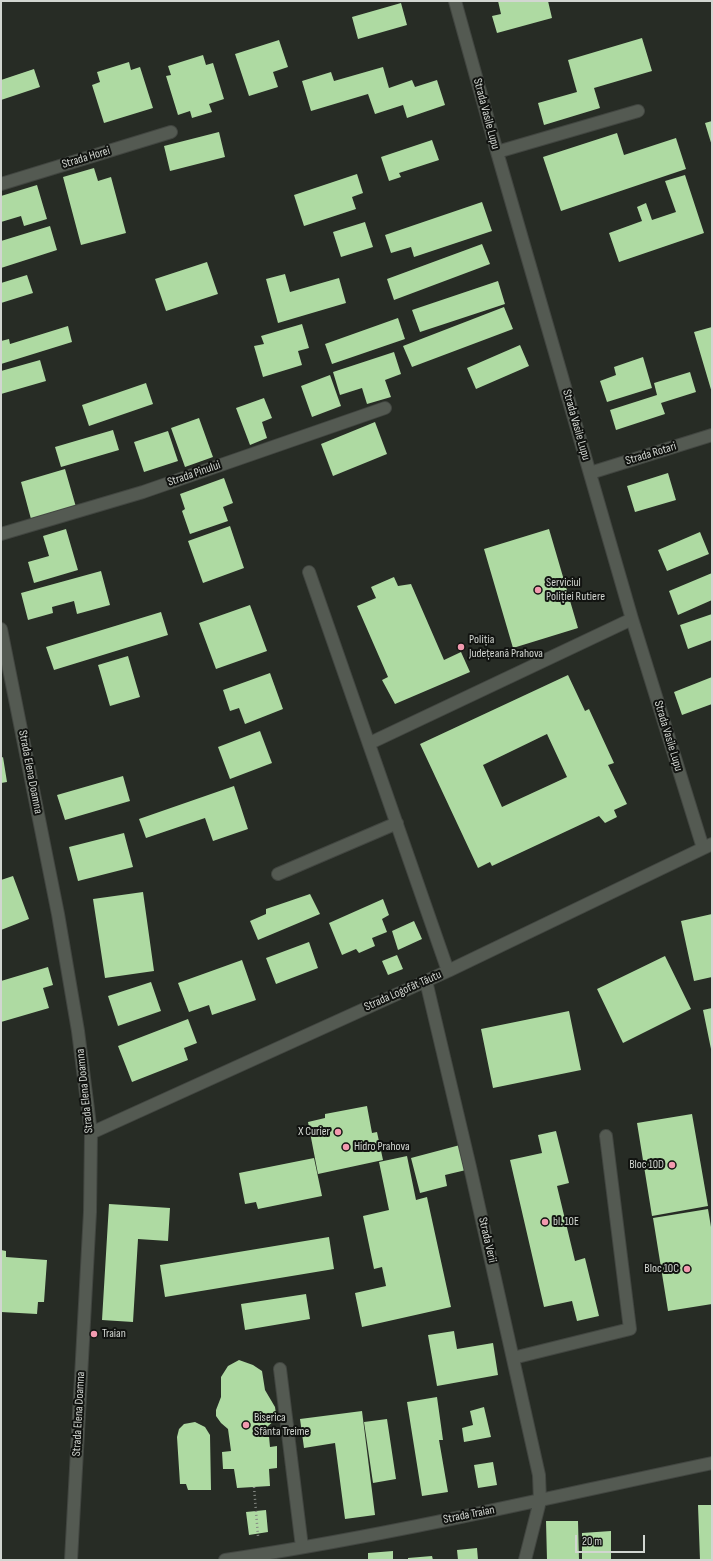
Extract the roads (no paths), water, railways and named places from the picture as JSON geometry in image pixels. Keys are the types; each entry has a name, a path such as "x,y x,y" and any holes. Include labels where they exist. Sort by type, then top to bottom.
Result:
{"street":[{"name":"Strada Vasile Lupu","path":"455,1 632,619 707,846"},
{"path":"497,152 638,111"},
{"name":"Strada Horei","path":"1,184 171,132"},
{"name":"Strada Pinului","path":"1,534 143,492 385,408"},
{"name":"Strada Rotari","path":"590,472 712,435"},
{"path":"309,572 370,743 448,971"},
{"path":"370,743 632,619"},
{"name":"Strada Elena Doamna","path":"1,628 58,914 80,1046 90,1133 90,1212 71,1560"},
{"path":"278,874 397,823"},
{"name":"Strada Logofăt Tăutu","path":"90,1133 448,971 707,846"},
{"name":"Strada Verii","path":"426,981 514,1358 539,1475 540,1501 525,1560"},
{"path":"514,1358 630,1329 606,1136"},
{"path":"280,1369 302,1547"},
{"name":"Strada Traian","path":"225,1560 260,1555 540,1501 712,1463"}],"place":[{"name":"Serviciul Poliției Rutiere","path":"538,590"},
{"name":"Poliția Județeană Prahova","path":"461,647"},
{"name":"X Curier","path":"338,1132"},
{"name":"Hidro Prahova","path":"346,1147"},
{"name":"Bloc 10D","path":"672,1165"},
{"name":"bl. 10E","path":"545,1222"},
{"name":"Bloc 10C","path":"687,1269"},
{"name":"Traian","path":"94,1334"},
{"name":"Biserica Sfânta Treime","path":"246,1425"}]}
